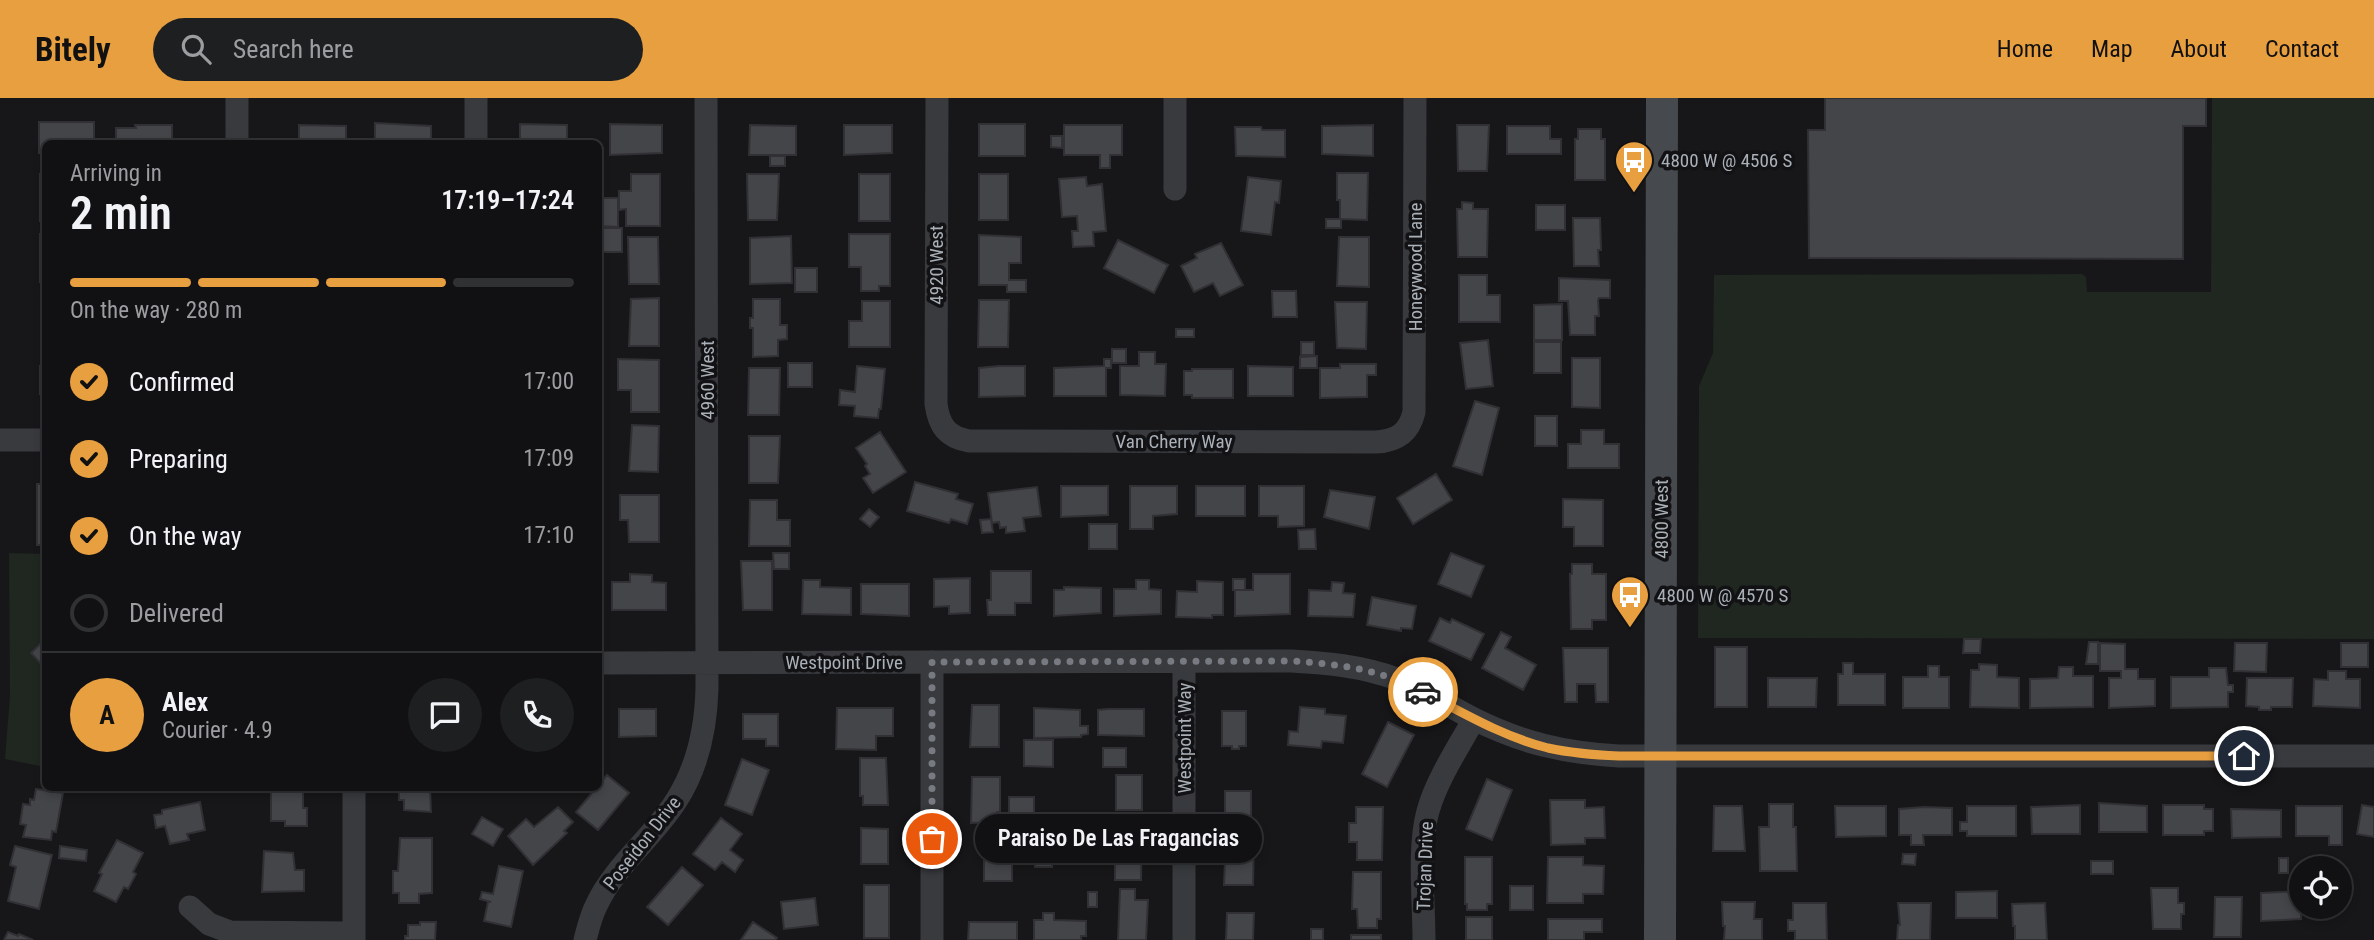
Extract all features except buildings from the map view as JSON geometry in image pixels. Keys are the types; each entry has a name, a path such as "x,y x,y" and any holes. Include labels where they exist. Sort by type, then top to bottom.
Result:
{"main road":[{"name":"4800 West","path":"1660,940 1662,98"}],"street":[{"path":"237,98 237,140"},
{"path":"476,98 476,140"},
{"name":"4960 West","path":"706,98 707,663"},
{"name":"4920 West","path":"937,98 936,404 944,430"},
{"path":"1175,98 1175,189"},
{"name":"Honeywood Lane","path":"1405,433 1415,404 1415,98"},
{"name":"Van Cherry Way","path":"944,430 959,439 969,441 1376,442 1391,440 1405,433"},
{"path":"0,440 42,440"},
{"name":"Westpoint Drive","path":"602,663 1291,661 1339,664 1399,680 1512,736 1548,748 1584,754 2374,756"},
{"path":"932,662 932,940"},
{"name":"Westpoint Way","path":"1184,662 1184,940"},
{"name":"Poseidon Drive","path":"585,940 596,904 666,817 691,775 705,724 707,663"},
{"name":"Trojan Drive","path":"1424,940 1423,851 1427,814 1434,793 1474,719"},
{"path":"190,907 209,924 230,932 354,936 354,791"}],"shaded area":[{"path":"2212,98 2374,98 2374,639 1698,638 1699,386 1713,353 1714,275 2082,274 2086,277 2087,292 2211,292"},
{"path":"9,553 42,554 42,766 5,759 10,696"}],"way so far":[{"path":"932,839 932,662 1291,661 1339,664 1371,671 1399,680 1423,692"}],"place":[{"name":"4800 W @ 4506 S","path":"1634,194"},
{"name":"4800 W @ 4570 S","path":"1630,629"},
{"name":"Paraiso De Las Fragancias","path":"932,839"}],"route":[{"path":"1423,692 1512,736 1548,748 1584,754 2244,756"}]}
